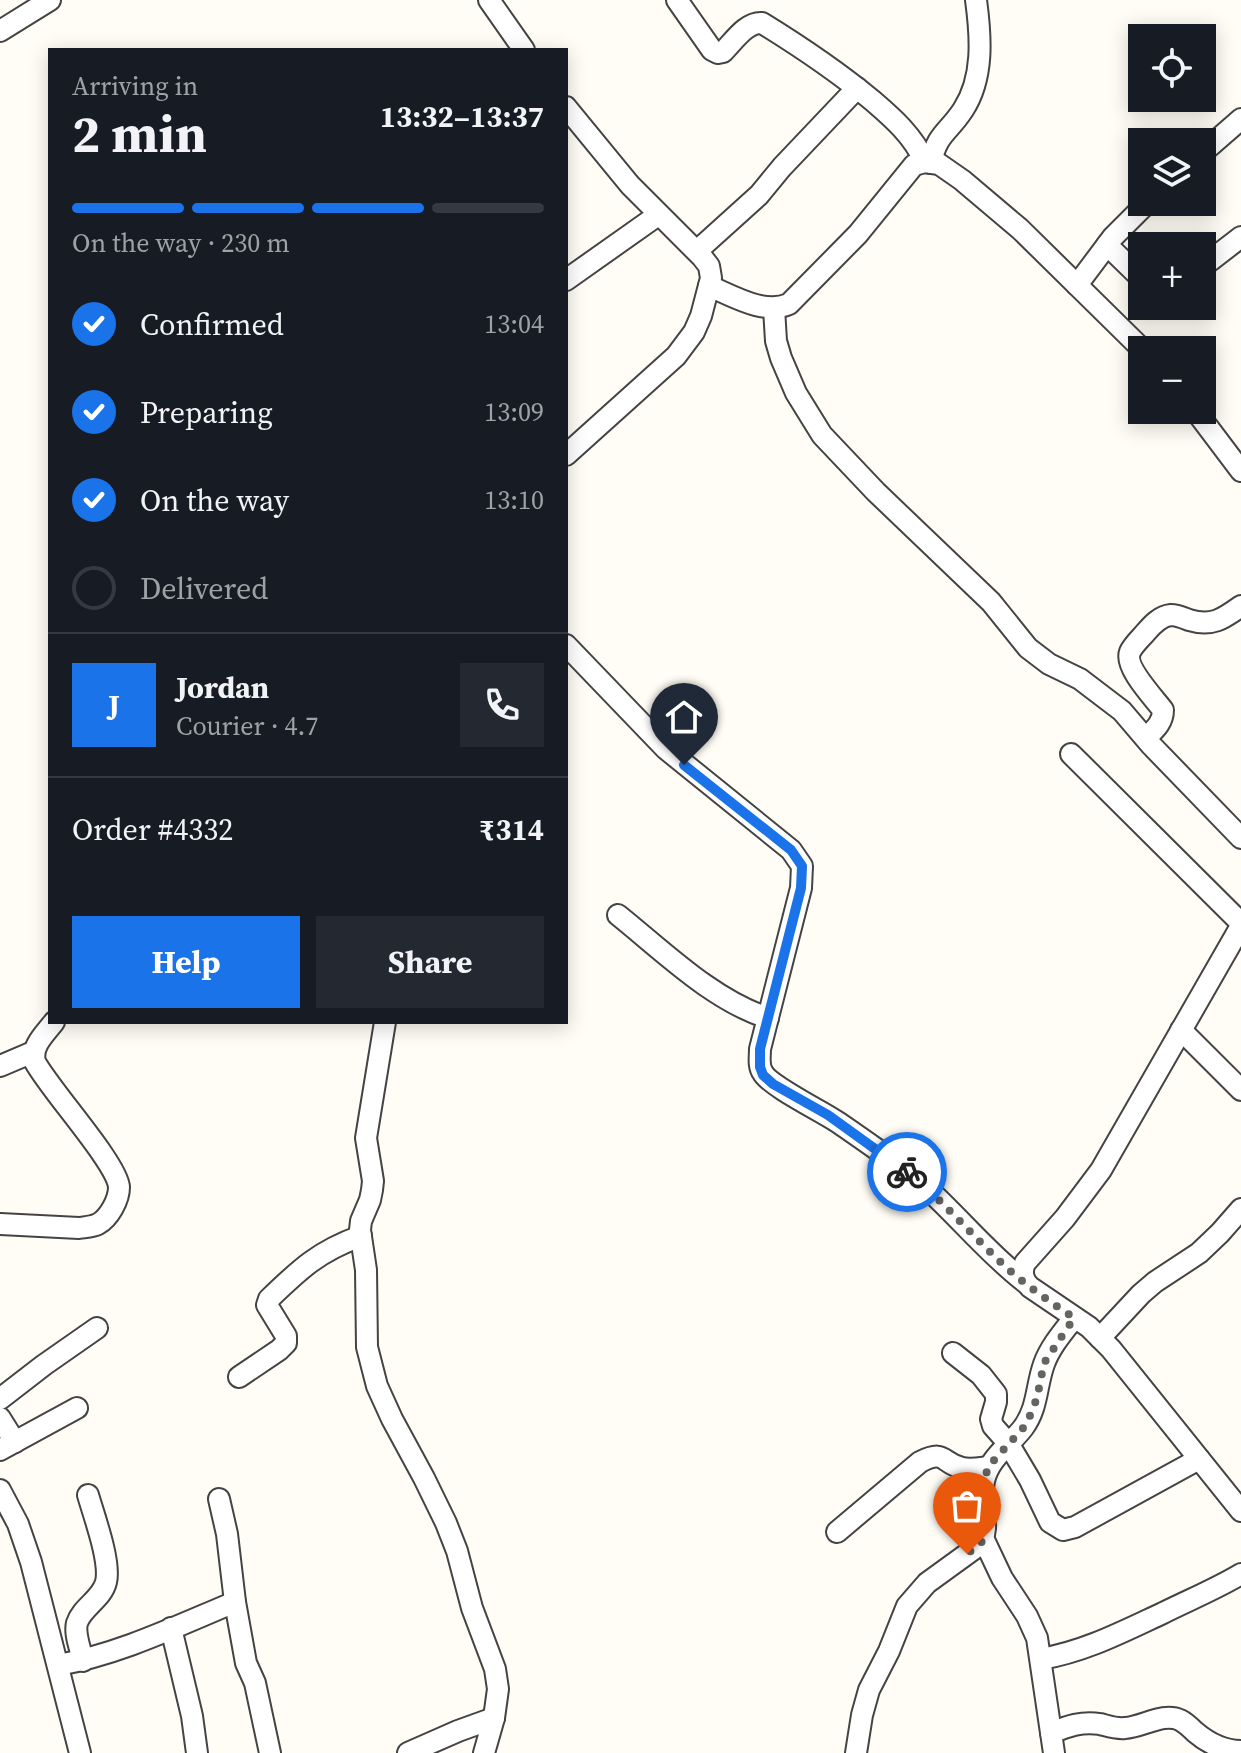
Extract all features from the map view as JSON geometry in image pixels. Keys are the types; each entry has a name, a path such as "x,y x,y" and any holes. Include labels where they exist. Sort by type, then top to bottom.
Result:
{"street":[{"path":"0,31 50,0"},
{"path":"489,0 523,48"},
{"path":"677,0 712,50 718,53 756,22 815,56 857,88 911,137 928,162"},
{"path":"928,162 937,141 967,104 976,80 980,47 976,0"},
{"path":"697,251 759,195 857,88"},
{"path":"568,109 630,185 697,251 709,266 711,278 694,332 676,356 568,453"},
{"path":"1216,141 1241,119"},
{"path":"709,286 760,306 779,309 789,304 858,234 914,165 928,162 939,164 962,180 1020,229 1129,336"},
{"path":"568,279 658,215"},
{"path":"1077,285 1107,245 1135,216"},
{"path":"1216,256 1241,237"},
{"path":"1107,245 1128,265"},
{"path":"774,308 776,341 781,358 805,409 822,435 876,492 991,602 1028,648 1049,664 1091,686 1122,711 1241,838"},
{"path":"1206,424 1241,471"},
{"path":"1146,738 1159,724 1163,710 1128,661 1136,644 1163,617 1171,615 1206,624 1241,606"},
{"path":"568,647 666,749 799,859 802,866 801,888 760,1049 763,1075 881,1152 936,1196 1005,1266 1089,1327 1122,1363 1241,1511"},
{"path":"1025,1282 1022,1271 1025,1263 1065,1218 1101,1170 1241,924 1071,754"},
{"path":"618,915 717,992 737,1005 768,1018"},
{"path":"0,1066 33,1052 52,1024"},
{"path":"385,1024 366,1138 372,1190 361,1221 366,1270 367,1347 392,1419 446,1523 495,1669 498,1689 484,1753"},
{"path":"1181,1030 1241,1090"},
{"path":"0,1224 92,1226 106,1217 117,1198 119,1187 110,1166 38,1069 33,1052"},
{"path":"1100,1338 1141,1294 1199,1253 1241,1209"},
{"path":"239,1377 286,1343 286,1336 267,1305 269,1299 322,1253 361,1236"},
{"path":"856,1753 869,1690 889,1651 903,1611 927,1583 984,1540 986,1531 982,1497 988,1467 1024,1427 1037,1398 1044,1363 1074,1318"},
{"path":"0,1399 97,1328"},
{"path":"953,1353 981,1375 996,1394 991,1419 1030,1480 1050,1522 1063,1530 1075,1527 1199,1459"},
{"path":"0,1418 8,1446 77,1408"},
{"path":"837,1532 920,1462 932,1456 942,1457 961,1468 988,1467"},
{"path":"0,1490 18,1524 31,1562 80,1753"},
{"path":"83,1661 77,1624 107,1580 105,1557 88,1495"},
{"path":"219,1499 229,1542 235,1602 246,1663 255,1683 270,1753"},
{"path":"984,1540 1010,1592 1034,1628 1052,1743"},
{"path":"1041,1659 1093,1645 1241,1574"},
{"path":"58,1665 83,1661 137,1643 235,1602"},
{"path":"171,1628 192,1716 197,1753"},
{"path":"408,1753 494,1718"},
{"path":"1052,1743 1073,1724 1085,1722 1125,1728 1176,1718 1216,1745 1241,1751"}],"way so far":[{"path":"907,1172 936,1196 1011,1271 1074,1318 1044,1363 1037,1398 1024,1427 988,1467 982,1497 986,1531 984,1540 967,1554"}],"route":[{"path":"684,765 791,850 802,866 801,888 760,1049 763,1075 773,1084 828,1115 907,1172"}]}
